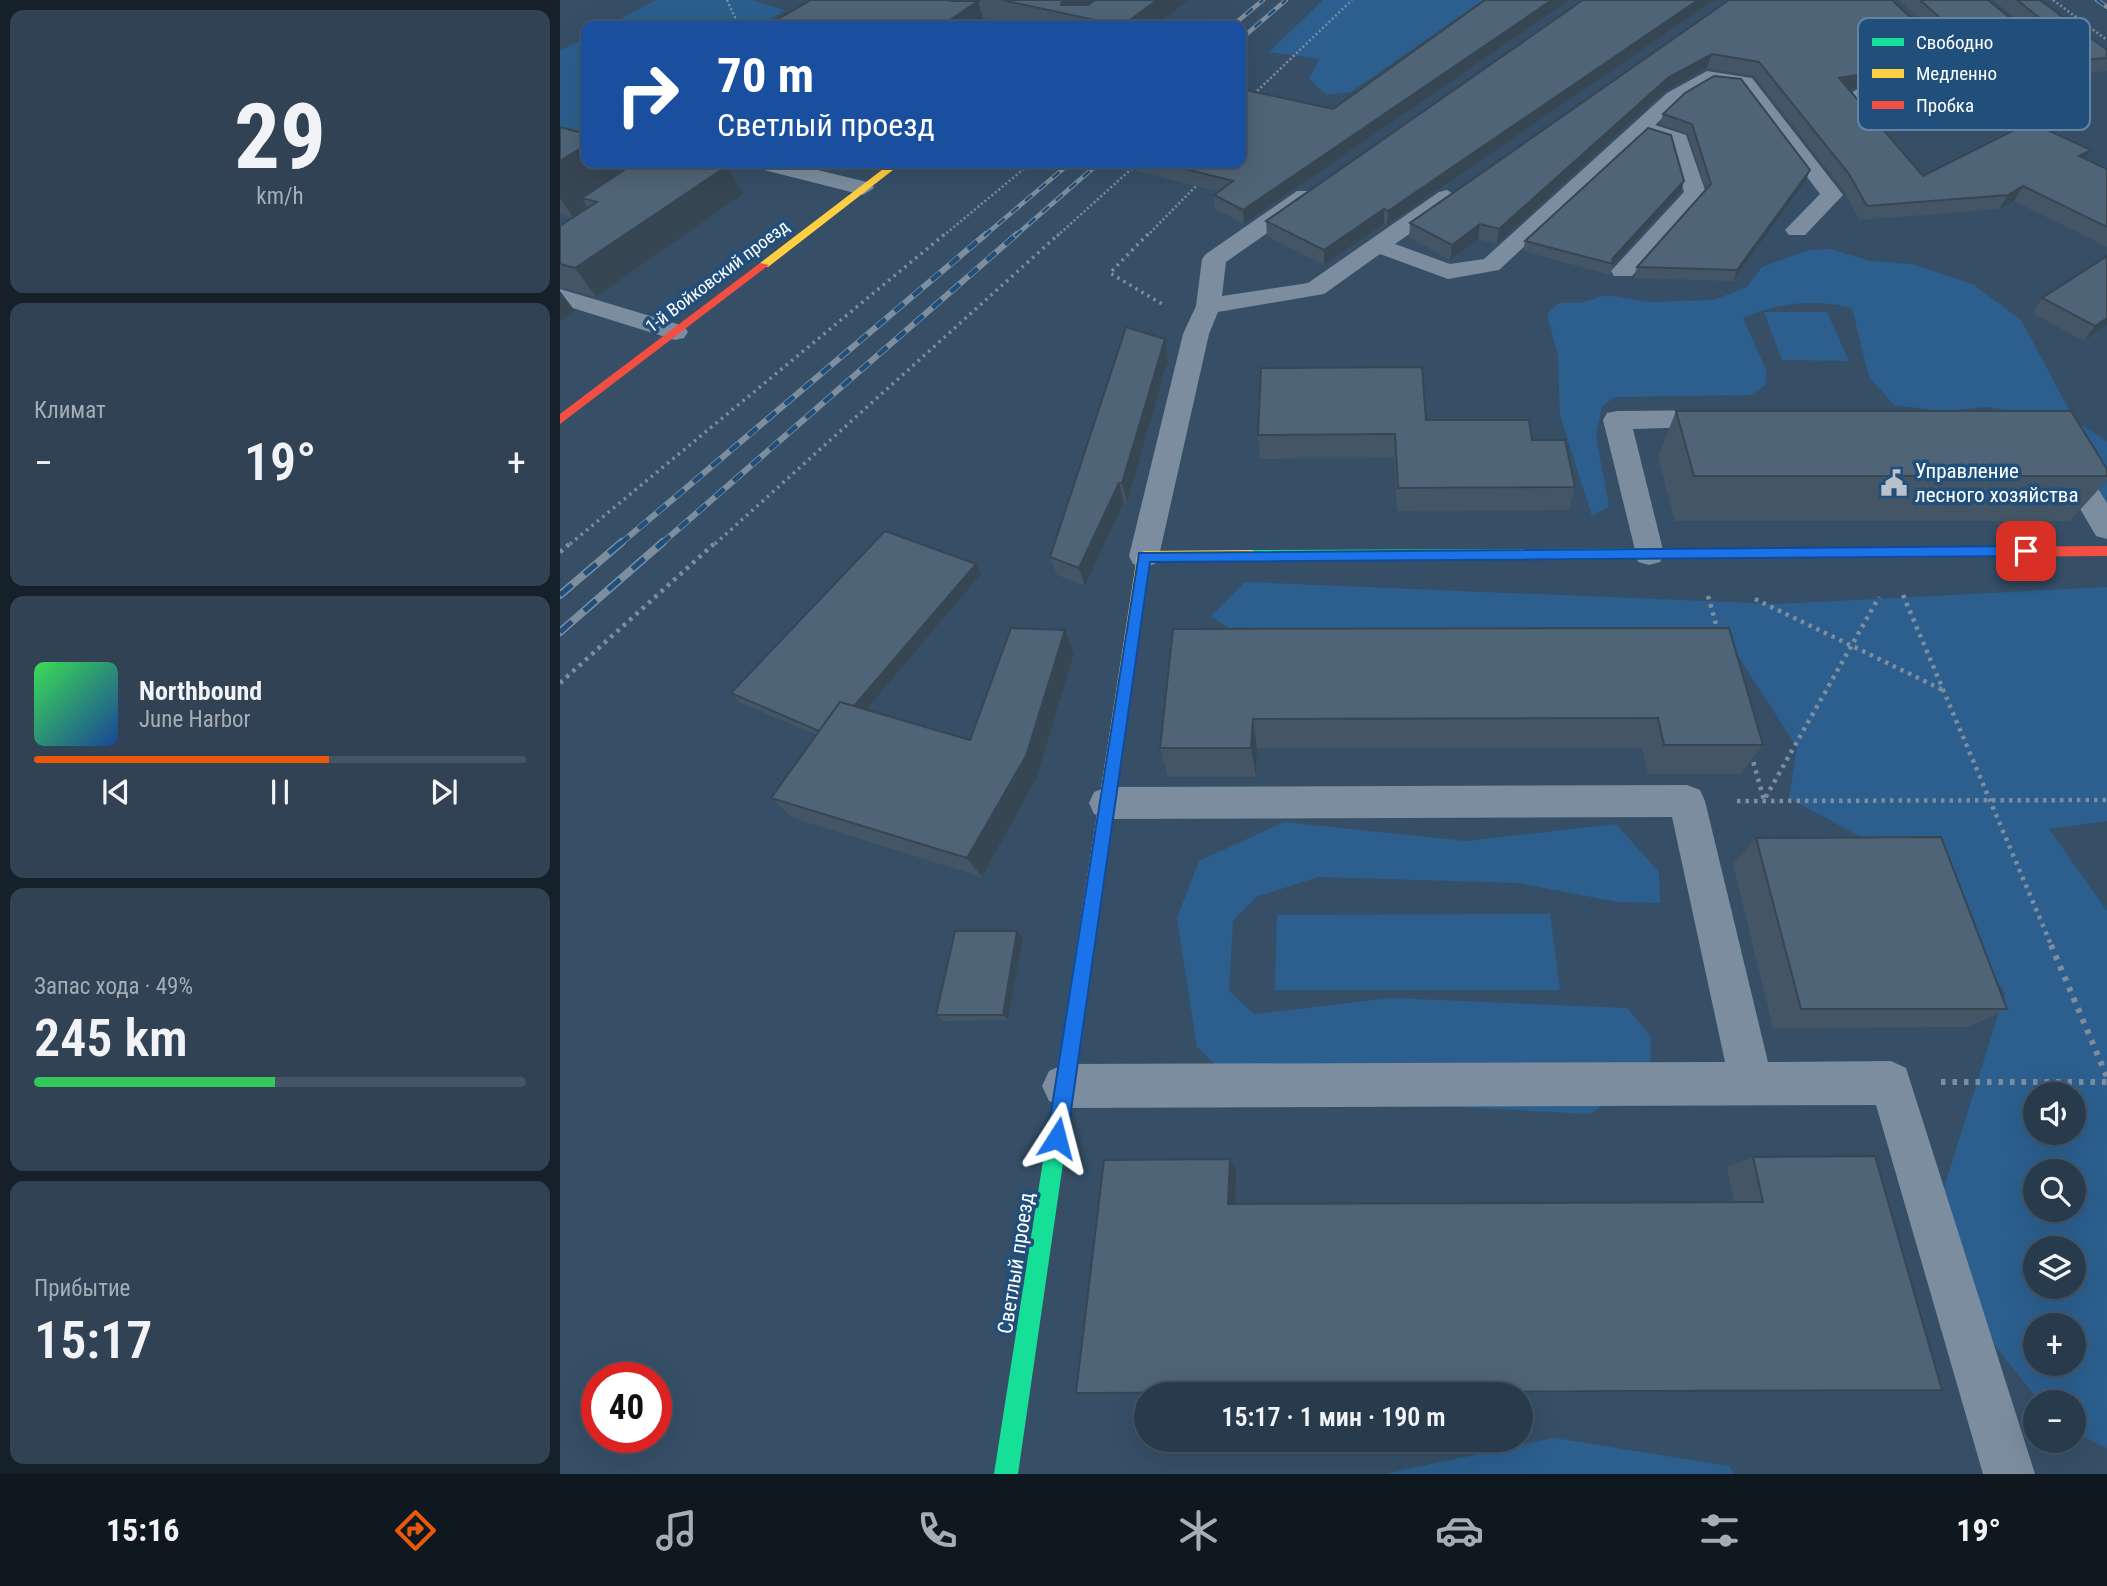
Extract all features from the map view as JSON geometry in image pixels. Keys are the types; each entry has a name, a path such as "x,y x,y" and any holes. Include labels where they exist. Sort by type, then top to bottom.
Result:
{"street":[{"path":"866,0 895,3 967,21"},
{"name":"1-й Войковский проезд","path":"560,420 890,168"},
{"path":"1144,556 2107,551"},
{"name":"Светлый проезд","path":"1006,1474 1144,556"}],"lane":[{"path":"1377,246 1448,272 1491,265 1674,97 1707,77 1745,82 1832,195 1797,230"},
{"path":"1623,271 1695,193 1679,139 1643,128"},
{"path":"804,168 863,188"},
{"path":"1144,556 1196,334 1208,306 1214,259 1327,181"},
{"path":"1208,306 1315,289 1468,182"},
{"path":"560,296 675,332"},
{"path":"1648,554 1616,419 1754,419"},
{"path":"2054,441 2107,528"},
{"path":"1107,803 1687,801 1751,1083"},
{"path":"1065,1086 1891,1083 2009,1474"}],"path":[{"path":"727,0 737,21"},
{"path":"1246,102 1352,0"},
{"path":"2053,0 2077,18"},
{"path":"2090,27 2107,40"},
{"path":"560,552 1025,168"},
{"path":"560,683 1132,168"},
{"path":"1196,334 1183,316 1110,273 1204,178"},
{"path":"1891,1083 2107,1079 1898,583"},
{"path":"1706,586 1720,639"},
{"path":"1764,800 1853,647 1881,593"},
{"path":"1748,595 1943,690"},
{"path":"1749,747 1764,800"},
{"path":"1687,801 2107,800"}],"shaded area":[{"path":"656,0 750,0 785,10 767,21 616,21"},
{"path":"1323,0 1483,0 1351,92 1326,95 1309,78 1320,59 1269,52"},
{"path":"581,40 581,161 560,155 560,51"},
{"path":"1830,249 1870,261 1912,264 1974,285 2021,320 2075,421 2107,441 2107,507 2048,415 1985,407 1942,411 1894,405 1869,377 1852,308 1810,303 1783,305 1743,318 1767,372 1765,385 1751,395 1615,397 1602,406 1596,436 1609,506 1592,516 1560,415 1558,355 1547,314 1559,303 1580,303 1607,295 1649,302 1714,300 1747,287 1762,267 1809,250"},
{"path":"1764,312 1827,312 1849,361 1782,360"},
{"path":"1245,582 1776,604 2107,587 2107,821 2049,829 2107,911 2107,1448 2086,1438 2086,1390 2030,1390 1923,1255 2005,993 1923,871 1789,798 1797,747 1738,656 1250,642 1211,616"},
{"path":"1284,822 1466,841 1616,824 1659,872 1660,903 1618,902 1518,883 1318,877 1256,897 1233,921 1229,991 1254,1014 1391,998 1627,1008 1651,1037 1650,1072 1590,1114 1249,1096 1197,1047 1177,918 1199,861"},
{"path":"1550,914 1560,990 1275,990 1277,915"},
{"path":"1554,1438 1729,1466 1734,1474 1384,1474 1488,1452 1533,1452 1533,1442"}],"building":[{"path":"811,0 978,1 948,21 775,21"},
{"path":"1002,0 1063,0 1061,5 1088,5 1095,0 1157,0 1129,21 1099,21"},
{"path":"1485,0 1552,0 1243,210 1214,195 1233,181 1181,168 1246,168 1246,90 1333,109"},
{"path":"1583,0 1698,0 1388,211 1384,209 1324,250 1266,221"},
{"path":"1729,0 1892,0 1911,18 1858,18 1858,75 1839,78 1858,100 1858,130 1884,130 1923,176 2014,130 2047,130 2091,150 2079,156 2107,169 2107,227 2023,186 2008,195 1867,206 1849,174 1759,62 1712,54 1669,77 1499,229 1480,224 1452,245 1410,223"},
{"path":"1920,0 1988,0 2010,18 1940,18"},
{"path":"2017,0 2040,0 2064,18 2040,18"},
{"path":"2090,37 2107,50 2107,58 2090,59"},
{"path":"1714,76 1741,79 1810,170 1737,270 1637,267 1711,184 1692,124 1663,114 1685,93"},
{"path":"560,127 581,133 581,148 560,161"},
{"path":"1648,128 1671,135 1684,181 1612,259 1613,264 1525,241"},
{"path":"627,168 724,168 575,268 560,264 560,226 597,202 582,198"},
{"path":"2107,256 2107,318 2095,326 2042,298"},
{"path":"1126,327 1165,339 1122,483 1119,483 1079,568 1050,557"},
{"path":"1422,367 1426,420 1529,420 1532,440 1565,440 1575,487 1398,488 1395,434 1258,435 1261,368"},
{"path":"1676,411 2071,411 2107,469 2107,476 1694,476"},
{"path":"885,531 976,564 854,706 840,702 819,731 731,693"},
{"path":"1011,628 1065,630 1026,756 967,858 771,798 840,702 970,740"},
{"path":"1729,628 1763,745 1664,745 1658,718 1253,719 1251,748 1160,748 1173,629"},
{"path":"1941,837 2007,1009 1801,1009 1756,838"},
{"path":"955,931 1017,931 1003,1015 936,1015"},
{"path":"1875,1156 1942,1390 1533,1391 1533,1382 1134,1382 1134,1393 1076,1393 1104,1160 1230,1159 1228,1204 1763,1202 1753,1157"}],"railway":[{"path":"1238,21 1263,0"},
{"path":"1246,35 1286,0"},
{"path":"2097,0 2107,7"},
{"path":"984,236 1064,168"},
{"path":"1015,236 1093,168"},
{"path":"620,544 986,234"},
{"path":"661,544 1017,234"},
{"path":"560,595 622,542"},
{"path":"560,632 663,542"}],"traffic: fast":[{"path":"1252,555 1760,553"},
{"path":"1006,1474 1084,956"}],"traffic: slow":[{"path":"866,0 964,21"},
{"path":"764,265 890,168"},
{"path":"1084,956 1144,556 1252,555"}],"traffic: jam":[{"path":"560,420 764,265"},
{"path":"1760,553 2107,551"}],"place":[{"name":"Управление лесного хозяйства","path":"1894,483"}],"route":[{"path":"1057,1138 1144,556 2026,551"}]}
